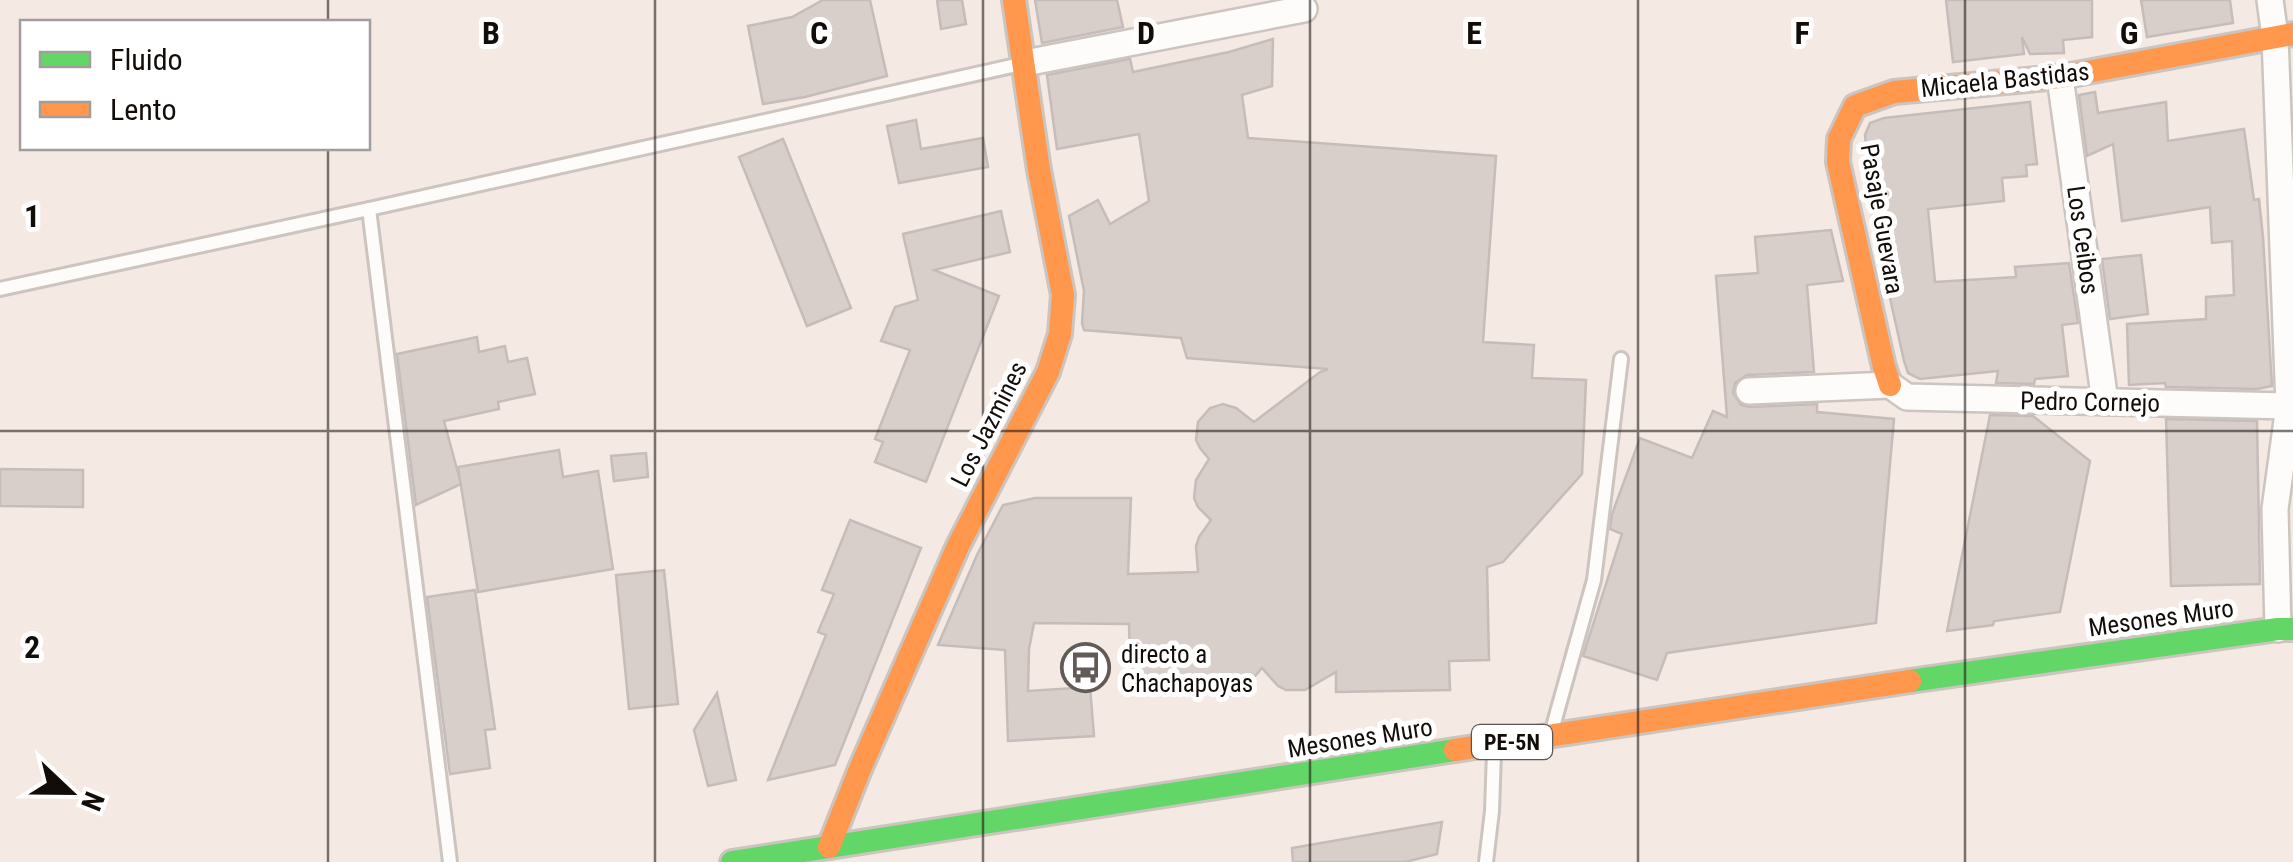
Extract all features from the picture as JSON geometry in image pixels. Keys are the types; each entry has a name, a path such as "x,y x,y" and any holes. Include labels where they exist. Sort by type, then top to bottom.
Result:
{"main road":[{"name":"Los Jazmines","path":"829,847 958,546 1048,372 1060,334 1063,295 1039,170 1014,0"},
{"name":"Micaela Bastidas","path":"1894,92 2060,77 2284,35"},
{"name":"Pasaje Guevara","path":"1890,385 1838,162 1838,139 1855,106 1894,92"},
{"name":"Mesones Muro","path":"732,862 1782,700 2286,629"}],"street":[{"path":"2270,0 2284,35 2291,406 2275,508 2286,629"},
{"path":"1024,63 1304,8"},
{"name":"Los Ceibos","path":"2060,77 2105,402"},
{"name":"Pedro Cornejo","path":"1749,391 1890,385 1907,397 2291,406"}],"lane":[{"path":"0,289 1024,63"},
{"path":"369,208 450,862"},
{"path":"1551,736 1594,580 1621,359"},
{"path":"1486,862 1495,744"}],"building":[{"path":"823,0 870,0 887,76 763,104 748,26 792,17"},
{"path":"937,0 962,0 966,24 941,29"},
{"path":"1035,0 1117,0 1123,27 1042,43"},
{"path":"1946,0 2092,0 2092,37 2063,40 2064,53 2030,54 2022,37 2024,54 1953,62"},
{"path":"2141,0 2230,0 2233,23 2147,37"},
{"path":"1273,39 1272,86 1242,95 1248,138 1496,156 1483,342 1534,345 1532,378 1586,380 1582,474 1503,562 1487,567 1489,660 1449,661 1450,690 1336,692 1336,672 1305,690 1286,690 1262,668 1234,695 1216,696 1207,691 1131,693 1129,624 1034,623 1028,691 1090,687 1094,736 1008,741 1005,650 938,645 1003,505 1035,498 1131,498 1128,574 1198,572 1196,546 1211,520 1194,498 1196,480 1209,459 1196,440 1198,422 1210,408 1223,404 1236,408 1254,422 1328,369 1187,358 1181,338 1084,330 1084,291 1069,216 1098,200 1110,224 1149,201 1139,134 1057,149 1047,75 1130,59 1133,72"},
{"path":"2095,92 2098,113 2166,102 2168,141 2244,129 2254,200 2259,199 2272,386 2257,389 2166,387 2165,383 2129,385 2127,324 2206,319 2206,297 2234,295 2232,241 2212,243 2210,207 2122,221 2113,144 2087,156 2079,95"},
{"path":"2030,102 2037,164 2026,165 2027,176 2002,178 2004,201 1928,209 1935,282 2016,277 2015,267 2069,263 2078,323 2062,325 2068,376 2035,379 2034,384 1996,383 1998,371 1920,379 1908,373 1904,361 1874,226 1865,135 1870,123 1884,118"},
{"path":"916,120 921,149 983,138 988,167 899,183 887,126"},
{"path":"783,139 851,308 807,326 739,157"},
{"path":"1001,211 1010,252 934,270 999,296 926,482 875,462 883,442 875,439 910,350 881,341 895,307 918,300 903,234"},
{"path":"1831,230 1843,281 1807,285 1814,372 1747,375 1735,383 1733,393 1741,405 1749,407 1817,404 1817,412 1894,419 1876,623 1667,653 1657,680 1583,656 1622,534 1610,529 1612,514 1640,438 1692,458 1713,411 1727,417 1716,276 1758,273 1755,237"},
{"path":"2141,255 2148,314 2110,319 2102,259"},
{"path":"477,337 479,352 505,346 508,362 527,358 535,394 498,402 499,409 444,421 461,484 416,505 397,354"},
{"path":"1990,415 2033,416 2090,461 2060,612 1947,631"},
{"path":"2166,419 2257,421 2260,584 2171,586"},
{"path":"559,450 563,477 598,471 613,569 478,592 458,467"},
{"path":"646,453 648,477 614,481 611,456"},
{"path":"0,469 83,470 83,507 0,506"},
{"path":"850,520 921,548 835,765 768,780 826,635 818,632 834,594 822,590"},
{"path":"664,570 678,704 629,709 616,575"},
{"path":"475,590 495,729 485,730 490,768 450,774 427,597"},
{"path":"717,693 736,780 708,786 694,730"},
{"path":"1442,822 1437,854 1405,862 1293,862 1292,848"}],"traffic: fast":[{"path":"1910,681 2293,629"},
{"path":"732,862 1455,750"}],"traffic: slow":[{"path":"829,847 958,546 1048,372 1060,334 1063,295 1039,170 1014,0"},
{"path":"1890,385 1838,162 1839,139 1855,106 1894,92 2060,77 2293,34"},
{"path":"1455,750 1910,681"}],"place":[{"name":"directo a Chachapoyas","path":"1086,668"}]}
